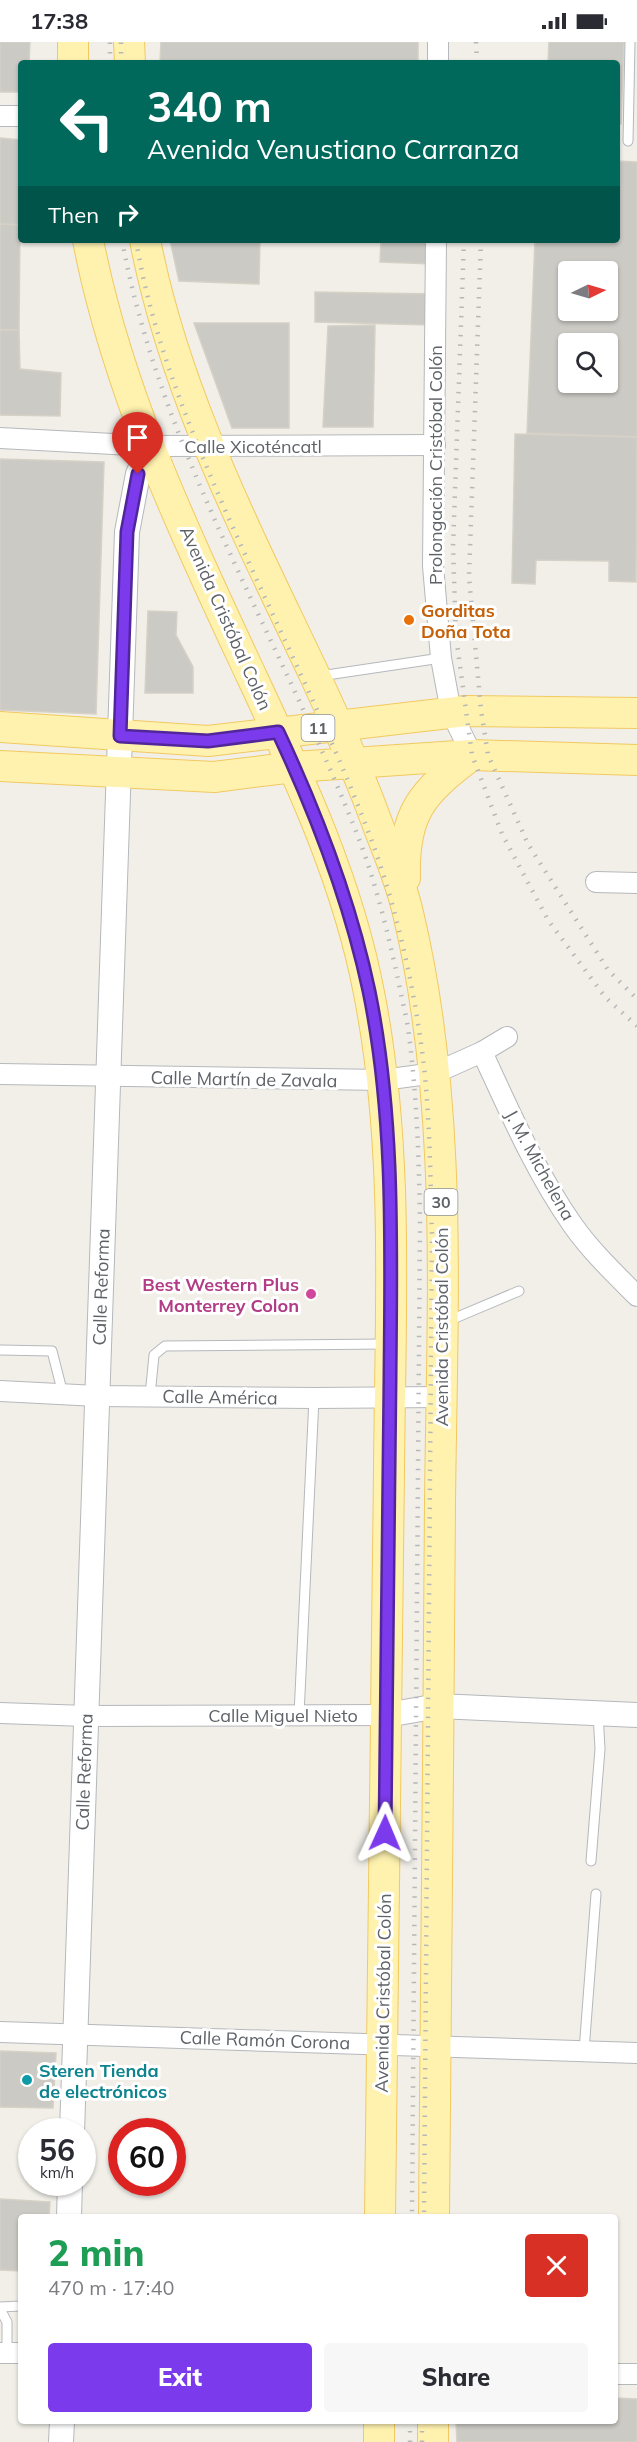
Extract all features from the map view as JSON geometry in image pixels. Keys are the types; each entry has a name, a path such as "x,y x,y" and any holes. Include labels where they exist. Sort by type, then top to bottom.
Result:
{"main road":[{"path":"73,42 73,60"},
{"path":"129,42 129,60"},
{"name":"Avenida Cristóbal Colón","path":"89,243 99,296 124,381 199,560 294,767 324,839 352,921 369,993 382,1080 388,1147 390,1396 380,2214"},
{"name":"Avenida Cristóbal Colón","path":"146,243 162,314 182,380 247,534 355,763 407,908 427,1008 439,1125 443,1323 434,2214"},
{"name":"11","path":"0,727 208,741 451,712 510,710 637,712"},
{"path":"407,908 404,856 412,816 440,781 472,755"},
{"name":"11","path":"0,766 214,777 294,767 472,755 637,760"},
{"path":"379,2424 379,2442"},
{"path":"433,2424 433,2442"}],"street":[{"path":"438,42 438,60"},
{"path":"0,116 18,116"},
{"name":"Prolongación Cristóbal Colón","path":"436,243 433,566 441,658 451,712 472,755"},
{"name":"Calle Xicoténcatl","path":"0,438 151,446 435,445"},
{"name":"Calle Reforma","path":"72,2118 127,532 138,474 151,446"},
{"path":"596,882 637,883"},
{"name":"Calle Martín de Zavala","path":"0,1074 382,1080 435,1073 482,1052 507,1036"},
{"name":"J. M. Michelena","path":"482,1052 515,1124 545,1181 572,1225 607,1266 637,1296"},
{"name":"Calle América","path":"0,1391 97,1396 441,1397"},
{"name":"Calle Miguel Nieto","path":"0,1713 86,1716 387,1715 438,1706 637,1715"},
{"name":"Calle Ramón Corona","path":"0,2032 637,2053"},
{"path":"69,2214 70,2196"},
{"path":"618,2374 637,2374"},
{"path":"61,2442 62,2424"}],"lane":[{"path":"628,141 630,42"},
{"path":"315,676 441,658"},
{"path":"443,1323 519,1291"},
{"path":"150,1396 154,1355 165,1346 390,1344"},
{"path":"0,1350 52,1351 63,1394"},
{"path":"299,1715 314,1398"},
{"path":"591,1862 600,1749 598,1713"},
{"path":"584,2051 597,1894"},
{"path":"9,2353 7,2322 0,2308 18,2306"}],"building":[{"path":"0,42 30,42 29,60 18,60 18,92 0,92"},
{"path":"161,42 418,42 418,60 160,60"},
{"path":"549,42 624,42 621,124 620,60 548,60"},
{"path":"0,138 18,140 18,225 0,224"},
{"path":"620,161 637,162 637,437 527,433 535,243 620,243"},
{"path":"0,224 18,225 19,330 0,330"},
{"path":"171,243 260,243 259,284 179,281"},
{"path":"381,243 433,243 433,264 380,262"},
{"path":"315,292 434,294 431,325 315,322"},
{"path":"194,323 289,323 289,428 232,428"},
{"path":"375,325 373,427 323,427 328,326"},
{"path":"0,330 19,330 20,369 61,373 60,416 0,415"},
{"path":"515,434 637,437 636,582 609,581 609,561 536,560 535,584 512,583"},
{"path":"0,459 104,462 96,714 0,710"},
{"path":"148,611 177,612 176,635 193,667 193,693 145,693"},
{"name":"Steren Tienda de electrónicos","path":"0,2051 56,2053 53,2108 0,2107"},
{"path":"0,2199 50,2202 49,2214 18,2214 18,2271 0,2270"},
{"path":"618,2398 637,2399 637,2442 457,2442 456,2424 618,2424"}],"railway":[{"path":"110,42 110,60"},
{"path":"121,42 121,60"},
{"path":"476,42 477,60"},
{"path":"123,243 140,318 164,394 193,469 326,760 364,852 386,927 408,1029 416,1106 420,1222 412,2214"},
{"path":"137,243 156,328 186,414 208,470 350,785 377,855 399,929 423,1055 430,1158 432,1235 424,2214"},
{"path":"464,243 453,547 456,636 472,755 502,834 548,920 605,997 637,1026"},
{"path":"481,243 469,577 481,710 488,755 528,844 608,970 637,999"},
{"path":"410,2424 410,2442"},
{"path":"422,2424 422,2442"}],"place":[{"name":"Gorditas Doña Tota","path":"409,620"},
{"name":"Best Western Plus Monterrey Colon","path":"311,1294"},
{"name":"Steren Tienda de electrónicos","path":"27,2080"}],"route":[{"path":"138,474 127,532 120,736 208,741 278,732 324,839 352,921 369,993 382,1080 388,1147 390,1246 385,1833"}]}
